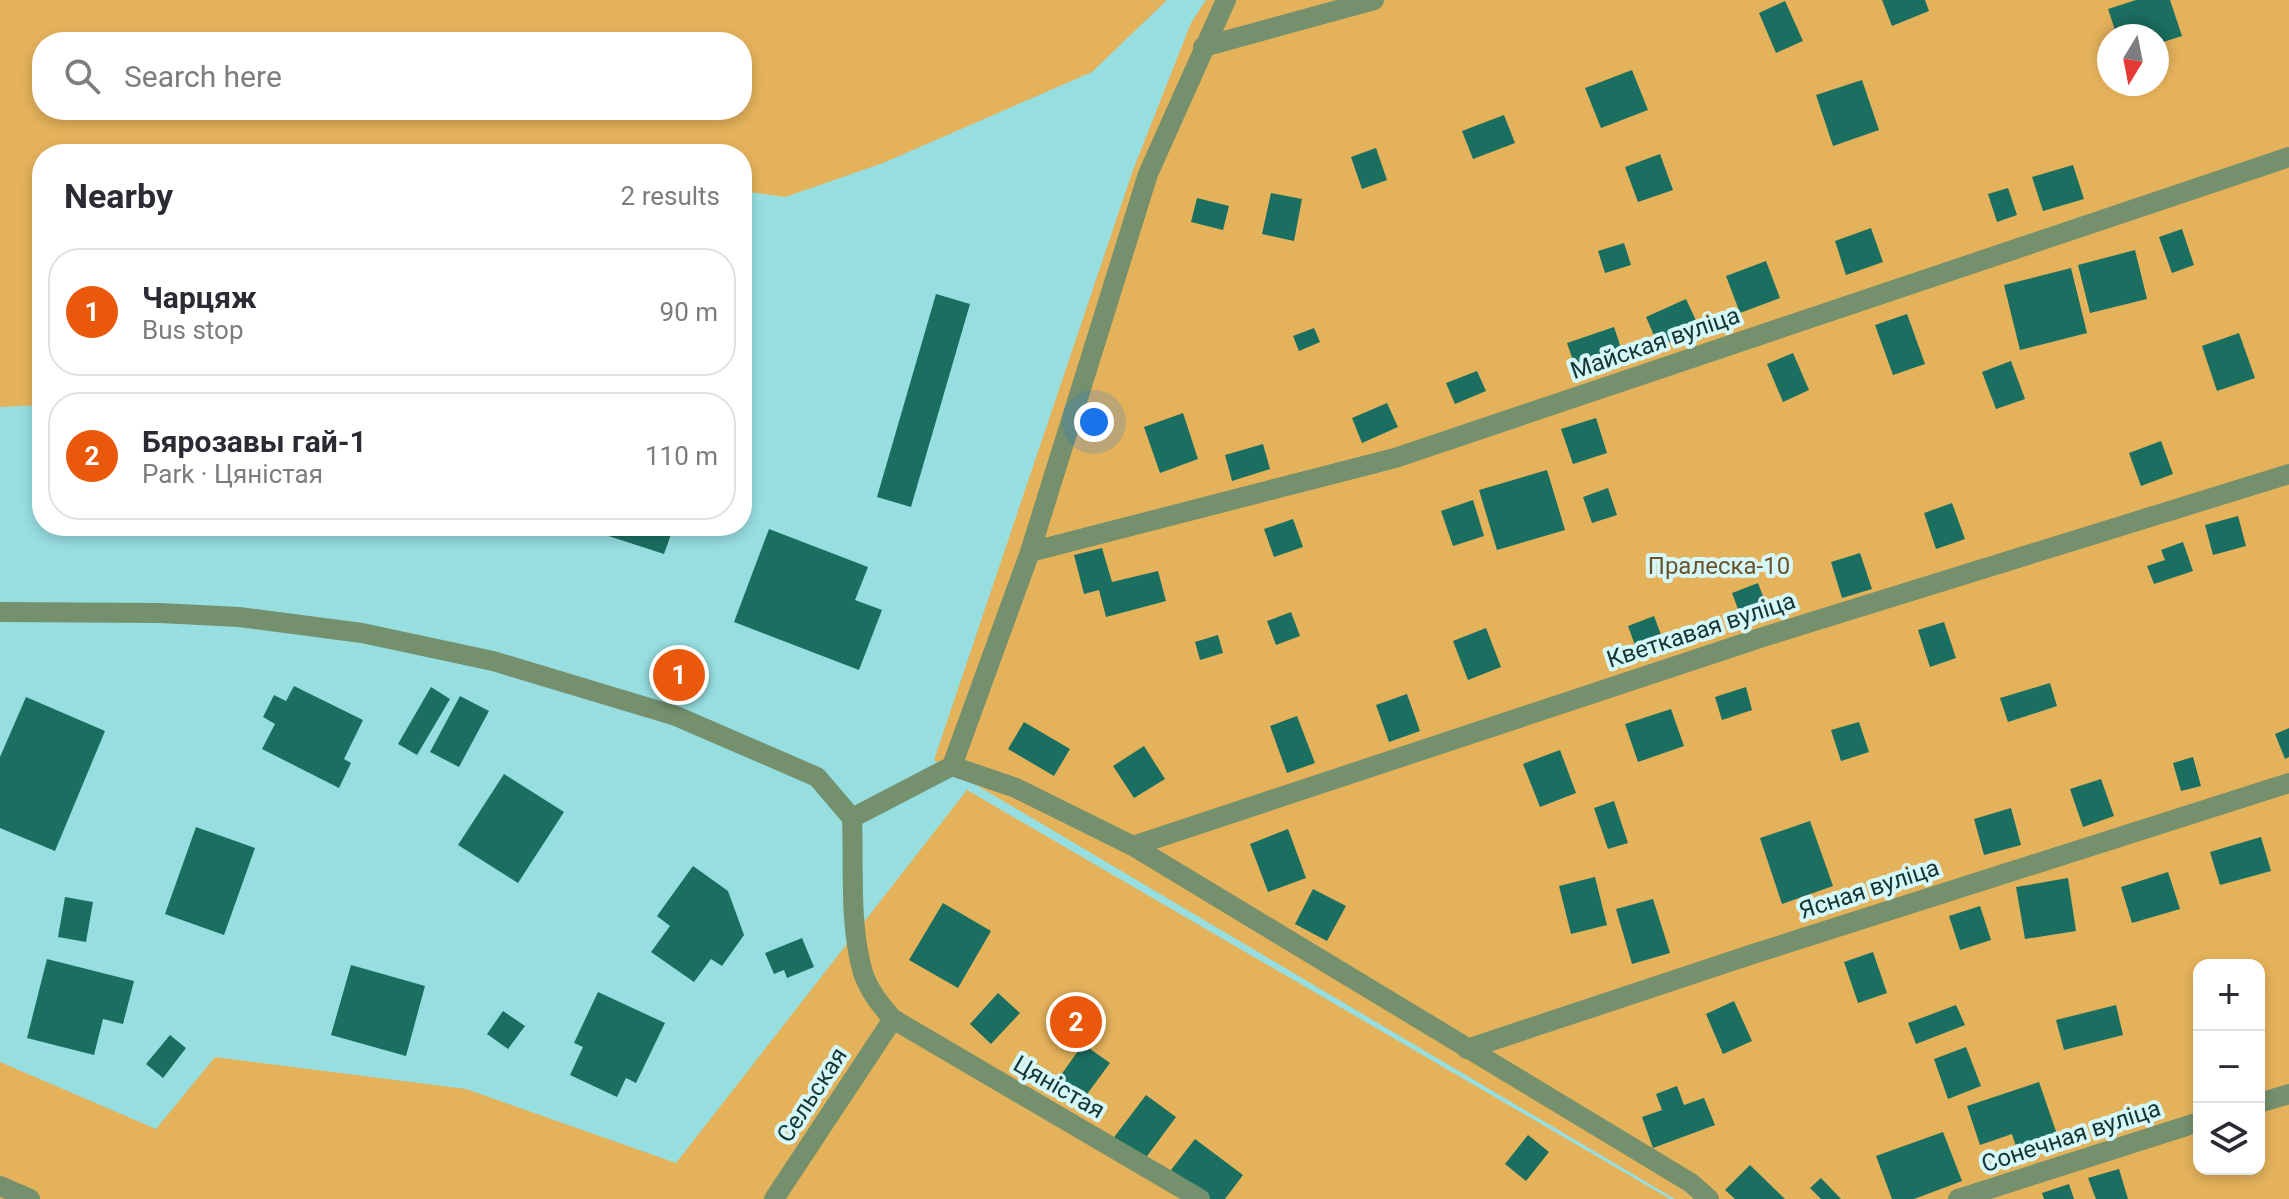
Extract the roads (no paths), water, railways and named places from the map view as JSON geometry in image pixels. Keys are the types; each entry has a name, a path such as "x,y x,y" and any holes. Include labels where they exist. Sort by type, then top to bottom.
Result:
{"street":[{"path":"852,818 952,766 1030,552 1148,174 1226,0"},
{"path":"1203,47 1374,0"},
{"name":"Майская вуліца","path":"1030,552 1395,458 2289,157"},
{"name":"Кветкавая вуліца","path":"1133,846 1748,642 2289,474"},
{"path":"0,612 239,617 362,633 493,661 676,716 817,777 852,818 856,927 863,973 875,998 893,1019"},
{"path":"952,766 1016,788 1133,846 1691,1183 1709,1199"},
{"name":"Ясная вуліца","path":"1467,1049 2289,783"},
{"name":"Сельская","path":"774,1199 893,1019"},
{"name":"Цяністая","path":"893,1019 1200,1199"},
{"path":"2265,1101 2289,1094"},
{"name":"Сонечная вуліца","path":"1958,1199 2193,1124"},
{"path":"0,1186 30,1199"}],"place":[{"name":"Чарцяж","path":"679,675"},
{"name":"Бярозавы гай-1","path":"1076,1022"}],"park label":[{"name":"Пралеска-10","path":"1719,566"}]}
